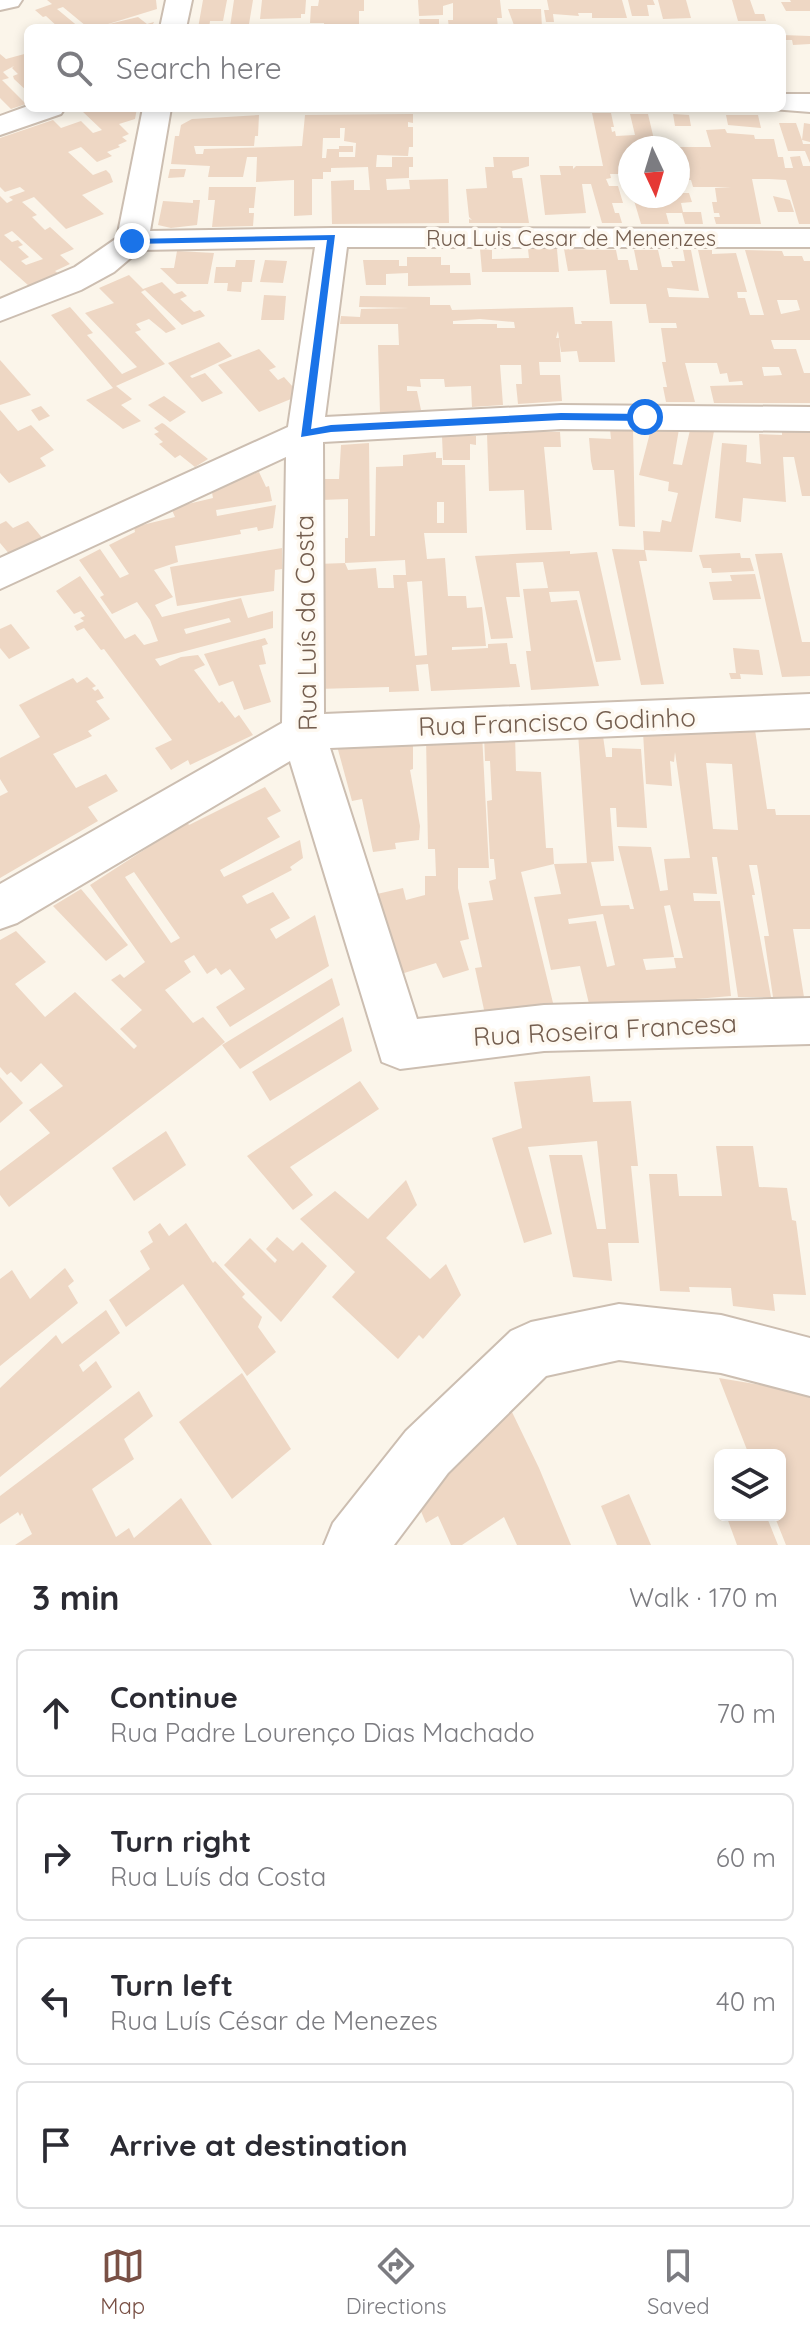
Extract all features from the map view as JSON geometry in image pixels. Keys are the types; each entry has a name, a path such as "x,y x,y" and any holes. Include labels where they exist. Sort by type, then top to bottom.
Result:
{"street":[{"path":"0,2 9,0"},
{"path":"174,24 179,0"},
{"path":"786,103 810,103"},
{"path":"0,126 40,112"},
{"path":"0,311 91,274 114,259 132,241 156,112"},
{"name":"Rua Luis Cesar de Menenzes","path":"132,241 332,237 810,238"},
{"name":"Rua Luís da Costa","path":"332,237 305,434 303,732 400,1045"},
{"path":"0,575 305,434 331,428 561,417 810,419"},
{"name":"Rua Francisco Godinho","path":"303,732 810,711"},
{"path":"0,908 303,732"},
{"name":"Rua Roseira Francesa","path":"400,1045 544,1028 810,1021"},
{"path":"355,1545 427,1452 531,1351 619,1332 721,1344 810,1367"}],"building":[{"path":"47,0 156,0 157,9 108,24 84,24 63,7 57,9 75,24 55,24 35,10 52,4"},
{"path":"203,0 227,0 223,21 199,24"},
{"path":"234,0 253,0 249,24 230,24"},
{"path":"262,0 306,0 305,14 301,14 301,18 260,19"},
{"path":"319,0 364,0 364,11 359,11 359,24 310,23 311,6 318,6"},
{"path":"418,0 500,0 502,18 497,18 498,24 448,24 448,20 453,20 453,3 443,6 443,15 419,16"},
{"path":"547,0 622,0 627,18 592,18 592,13 578,13 579,16 553,14 554,22 546,22 544,10 549,10"},
{"path":"628,0 653,0 655,5 647,5 649,16 632,16"},
{"path":"658,0 686,0 691,18 663,19"},
{"path":"732,0 750,0 755,14 764,14 766,21 738,21"},
{"path":"810,0 810,11 786,11 781,2"},
{"path":"508,9 541,9 542,24 514,24"},
{"path":"138,17 147,24 109,24"},
{"path":"419,19 439,19 439,24 420,24"},
{"path":"786,35 810,36 810,44 793,45 792,40 786,40"},
{"path":"0,54 6,59 24,54 24,88 14,79 13,76 18,74 12,68 14,66 3,72 9,78 2,80 24,102 11,109 0,98"},
{"path":"83,112 136,112 135,119 119,124 129,134 122,137 127,141 118,145 120,147 107,152 112,156 97,162 81,147 68,152 93,175 106,170 110,174 113,182 82,195 104,214 66,229 34,197 22,202 37,215 32,217 45,230 50,227 74,249 60,255 70,264 55,271 59,274 29,286 0,260 0,196 7,203 13,200 9,197 25,191 20,187 5,192 0,187 0,138 53,120 61,128 81,121 93,133 102,130","holes":["12,231 43,259 26,265 21,261 29,257 18,247 23,245 18,240 12,242 4,235"]},
{"path":"592,113 611,113 612,132 615,131 616,136 635,135 630,114 648,114 653,136 618,136 618,174 610,174 611,178 606,179 609,186 618,186 618,203 612,203 622,223 602,223 591,184 582,184 586,213 545,215 540,175 561,175 559,166 573,166 573,169 576,166 603,166"},
{"path":"413,114 413,123 408,122 408,127 413,127 413,147 409,147 408,156 377,155 376,167 392,167 392,157 413,157 409,178 386,179 387,190 410,189 409,180 448,179 449,223 332,224 331,181 354,180 354,190 370,190 368,167 331,168 331,172 323,172 323,179 312,179 312,215 294,216 294,180 256,182 257,157 247,157 243,177 208,177 210,166 171,164 175,136 179,136 181,125 192,119 259,115 254,146 194,146 196,154 203,154 204,149 302,146 305,115","holes":["340,128 345,128 344,141 356,143 355,157 339,157 339,152 353,152 353,146 339,146 339,149 327,149 326,158 322,158 323,138 340,138"]},
{"path":"673,114 689,115 691,126 675,126"},
{"path":"726,115 758,115 761,128 728,125"},
{"path":"779,123 796,123 803,144 810,144 810,163 805,151 788,151"},
{"path":"804,123 810,124 810,142 802,140"},
{"path":"725,129 727,133 754,135 755,139 774,139 778,157 783,157 785,168 793,168 790,157 800,156 803,166 810,166 810,224 799,224 786,180 752,179 761,224 716,224 714,217 720,217 719,213 714,213 712,202 717,202 715,188 731,187 693,187 690,180 690,147 711,147 706,130"},
{"path":"493,157 529,157 529,166 512,171 513,178 522,178 529,223 469,223 469,219 472,220 466,189 487,188 485,167 494,167"},
{"path":"170,169 186,169 184,177 168,178"},
{"path":"209,187 256,187 254,208 249,208 249,213 254,213 253,226 212,227 215,200 208,200"},
{"path":"773,196 790,200 794,212 778,212"},
{"path":"193,200 200,200 197,225 171,228 158,225 163,201 193,203"},
{"path":"636,208 682,208 683,212 701,212 703,224 685,224 682,213 666,213 669,224 641,224"},
{"path":"480,249 492,250 492,259 529,258 528,249 557,249 559,272 482,272"},
{"path":"564,249 616,250 618,260 628,260 630,270 638,270 634,250 658,250 662,267 673,267 671,261 685,261 683,250 691,250 699,291 667,288 669,297 709,298 698,250 712,250 712,254 736,253 747,292 737,292 738,298 745,298 750,315 764,315 745,250 782,251 784,256 802,256 804,261 810,261 810,340 771,340 774,349 796,349 804,373 810,373 810,403 714,403 710,386 743,385 742,381 729,382 727,373 720,374 717,363 685,363 695,402 666,402 663,387 667,387 662,362 666,362 661,328 677,328 676,323 649,323 646,304 610,304 606,270 568,271","holes":["777,300 797,300 800,310 781,314","762,367 779,367 782,375 764,376"]},
{"path":"177,251 214,253 208,284 177,284 160,268 174,268"},
{"path":"407,257 441,257 441,265 450,265 450,273 470,273 471,285 408,286 408,273 386,274 386,285 366,285 363,260 399,260 399,266 407,266"},
{"path":"236,260 255,260 252,282 242,282 241,292 227,291 228,283 214,283 216,267 235,267"},
{"path":"265,260 287,261 283,283 260,282"},
{"path":"129,275 143,289 162,282 174,294 182,291 187,296 180,299 194,312 200,310 205,316 182,325 145,290 141,292 176,329 166,333 149,319 136,324 141,330 135,332 165,364 116,386 132,399 121,405 141,421 123,429 86,400 113,388 51,315 70,307 93,333 87,335 122,374 137,367 85,313 114,303 99,288"},
{"path":"264,295 286,296 284,320 261,320"},
{"path":"360,296 430,297 430,305 450,305 452,310 573,307 575,324 582,324 581,321 612,321 615,362 579,362 577,351 561,352 559,338 561,362 539,362 540,375 560,375 562,401 518,404 516,384 522,384 521,365 500,365 503,405 472,407 471,386 445,387 444,379 420,379 421,387 407,386 407,391 417,391 421,410 380,413 378,345 399,345 398,324 340,324 341,316 360,317 361,309 410,308 359,307","holes":["480,319 514,322 515,328 497,328 497,324 453,324 453,321"]},
{"path":"219,342 232,356 190,376 205,373 223,393 202,402 168,363"},
{"path":"259,349 276,367 269,370 278,380 284,377 293,387 291,399 259,412 218,365"},
{"path":"0,360 31,395 0,405"},
{"path":"164,396 186,412 170,422 148,405"},
{"path":"41,406 50,416 39,421 31,410"},
{"path":"0,410 18,431 31,425 54,450 40,458 46,466 9,483 0,473"},
{"path":"162,423 208,459 195,467 180,455 175,458 159,444 163,442 154,434 159,432 154,428"},
{"path":"610,429 633,429 635,527 619,526 614,470 593,470 589,438 611,439"},
{"path":"651,429 679,429 673,464 682,465 690,430 714,431 692,552 644,550 643,531 660,532 662,520 671,522 678,493 668,491 669,482 639,475"},
{"path":"510,430 560,432 561,447 544,447 552,530 526,530 524,490 489,491 487,434 510,434"},
{"path":"782,432 810,432 810,496 802,496 794,457 783,457 786,502 743,498 741,522 715,518 722,443 747,445 746,462 761,464 759,434 782,435"},
{"path":"442,436 476,436 476,445 470,444 470,460 443,460"},
{"path":"369,443 370,536 375,536 376,467 403,466 403,455 436,452 436,458 442,458 442,465 465,465 467,533 424,533 427,559 445,558 448,596 466,596 467,608 482,607 486,646 452,647 452,650 488,648 488,644 507,643 510,664 516,664 520,687 431,691 428,664 416,665 419,691 389,692 389,687 317,689 317,564 345,563 345,538 348,538 348,499 321,500 322,479 339,479 341,445","holes":["437,502 444,502 444,523 437,523","405,560 406,575 393,575 394,588 378,588 376,568 348,570 345,563","422,581 427,655 415,656 407,582"]},
{"path":"259,472 266,487 269,486 272,501 216,510 217,516 276,505 273,528 240,530 241,534 175,546 178,562 154,570 173,597 155,605 162,617 241,598 248,618 273,611 273,628 155,659 160,666 181,657 198,655 205,665 194,670 219,703 222,701 235,718 239,715 253,735 190,765 188,760 171,770 155,748 172,740 104,649 101,650 84,628 77,631 74,626 84,621 80,618 85,616 81,611 74,614 56,591 80,576 125,639 135,634 144,645 158,641 150,620 137,602 112,614 100,597 104,595 79,560 100,549 120,578 129,574 109,545 135,532 134,527 175,517 171,508 213,498 211,487","holes":["229,618 231,622 186,634 184,629"]},
{"path":"6,521 13,528 28,521 44,540 11,556 0,543 0,524"},
{"path":"282,548 282,569 275,570 274,591 177,606 170,567"},
{"path":"612,549 645,550 647,561 639,561 664,684 641,685"},
{"path":"570,551 570,554 597,552 621,660 596,662 579,591 549,592 551,602 577,600 599,686 531,690 526,651 531,651 523,589 548,588 543,562 516,563 520,597 506,597 513,638 491,639 475,556"},
{"path":"740,553 741,558 750,558 754,571 712,573 711,568 703,568 699,555"},
{"path":"782,553 802,642 810,642 810,676 782,677 755,554"},
{"path":"755,574 761,599 713,600 709,582 732,581 730,575"},
{"path":"11,624 30,648 9,659 0,648 0,629"},
{"path":"265,638 268,644 262,646 266,664 259,665 271,702 244,710 233,681 219,686 204,654"},
{"path":"733,648 759,650 763,675 740,674 741,679 731,679 729,673 736,673"},
{"path":"87,677 96,686 92,688 95,691 98,689 104,698 96,701 110,719 88,731 92,736 53,754 76,788 106,774 118,791 88,807 98,821 0,878 0,796 8,792 0,779 0,758 40,737 19,705 73,678 77,683"},
{"path":"602,729 606,757 612,757 612,748 641,749 647,828 617,827 616,808 610,808 614,861 591,862 601,906 629,905 630,909 634,909 618,846 651,847 660,891 668,890 664,859 690,858 675,752 674,762 670,761 672,786 646,784 643,732 755,730 767,809 775,809 776,815 810,815 810,929 793,929 804,997 773,997 764,936 769,936 757,865 749,865 755,895 752,895 771,997 738,997 717,857 712,857 717,894 693,893 694,901 720,901 731,996 590,1008 580,966 551,970 534,897 561,894 554,864 587,863 578,733","holes":["706,763 732,764 738,830 713,829","670,905 683,958 674,958 676,968 646,970 643,959 674,957 664,906","603,914 615,965 607,967 596,921 569,924 568,919"]},
{"path":"482,734 489,868 458,868 458,888 469,939 460,941 469,970 443,978 436,963 401,974 377,894 403,888 406,900 425,895 425,876 436,876 435,849 428,849 426,736"},
{"path":"484,734 515,734 516,771 541,772 546,848 553,848 554,864 521,872 555,1011 486,1019 475,968 482,967 468,903 493,900 489,881 496,879 494,859 490,859 487,801 492,800 490,761 485,761"},
{"path":"413,739 413,769 410,770 420,826 419,840 395,843 396,849 373,852 362,799 352,801 337,746"},
{"path":"265,787 281,811 267,818 280,837 220,870 224,877 300,840 303,858 290,867 292,870 242,896 247,904 273,892 290,918 270,929 276,939 315,915 329,966 230,1027 216,1007 245,989 230,969 221,975 216,968 207,974 194,955 184,961 191,972 165,990 193,1023 203,1017 225,1042 9,1207 0,1195 0,1171 50,1133 29,1110 63,1086 41,1063 21,1082 11,1072 7,1075 0,1067 0,940 16,931 46,962 15,984 45,1017 75,992 134,1049 137,1046 120,1029 142,1010 111,980 120,974 124,978 145,962 90,885 187,822 189,825","holes":["134,872 180,938 171,943 125,877"]},
{"path":"81,889 128,945 106,961 53,906"},
{"path":"332,978 340,1005 240,1069 222,1045"},
{"path":"343,1017 352,1051 270,1101 252,1072"},
{"path":"590,1076 593,1102 631,1101 638,1166 631,1166 639,1243 608,1243 612,1281 573,1277 549,1155 582,1155 597,1229 606,1229 597,1141 528,1147 552,1234 524,1243 492,1138 522,1128 514,1082"},
{"path":"0,1077 23,1103 0,1123"},
{"path":"360,1081 379,1109 290,1167 313,1195 293,1210 247,1156"},
{"path":"166,1131 186,1165 134,1201 112,1168"},
{"path":"716,1146 753,1146 759,1187 787,1188 792,1220 796,1221 806,1295 773,1294 775,1311 733,1306 731,1288 689,1287 690,1292 660,1291 649,1174 677,1174 679,1196 722,1196"},
{"path":"406,1180 417,1205 386,1238 430,1279 446,1264 461,1295 423,1339 419,1335 398,1359 332,1297 355,1272 300,1219 335,1191 368,1219"},
{"path":"160,1223 169,1236 186,1223 213,1263 215,1261 245,1294 242,1297 262,1317 258,1327 276,1352 247,1376 183,1284 126,1327 109,1300 150,1269 140,1251 153,1242 148,1232"},
{"path":"277,1237 293,1251 302,1242 327,1266 281,1322 224,1265 250,1238 275,1263 277,1260 266,1249"},
{"path":"65,1268 74,1281 68,1286 78,1303 0,1366 0,1279 12,1270 30,1299"},
{"path":"106,1310 120,1333 79,1365 83,1372 96,1361 112,1387 0,1477 0,1388 56,1335 62,1344"},
{"path":"242,1373 291,1449 232,1499 179,1422"},
{"path":"719,1378 810,1393 810,1545 786,1545 776,1521 786,1521 786,1449 747,1449"},
{"path":"139,1391 153,1416 124,1439 134,1459 92,1489 116,1537 129,1528 134,1538 181,1498 212,1545 15,1545 32,1534 22,1513 20,1516 18,1512 0,1524 0,1496"},
{"path":"511,1410 571,1545 517,1545 504,1517 462,1545 451,1545 438,1516 426,1523 420,1509 468,1442"},
{"path":"629,1494 651,1545 617,1545 601,1506"},
{"path":"728,1521 768,1521 778,1545 737,1545"}],"route":[{"path":"132,241 332,237 305,434 331,428 561,417 645,417"}]}
